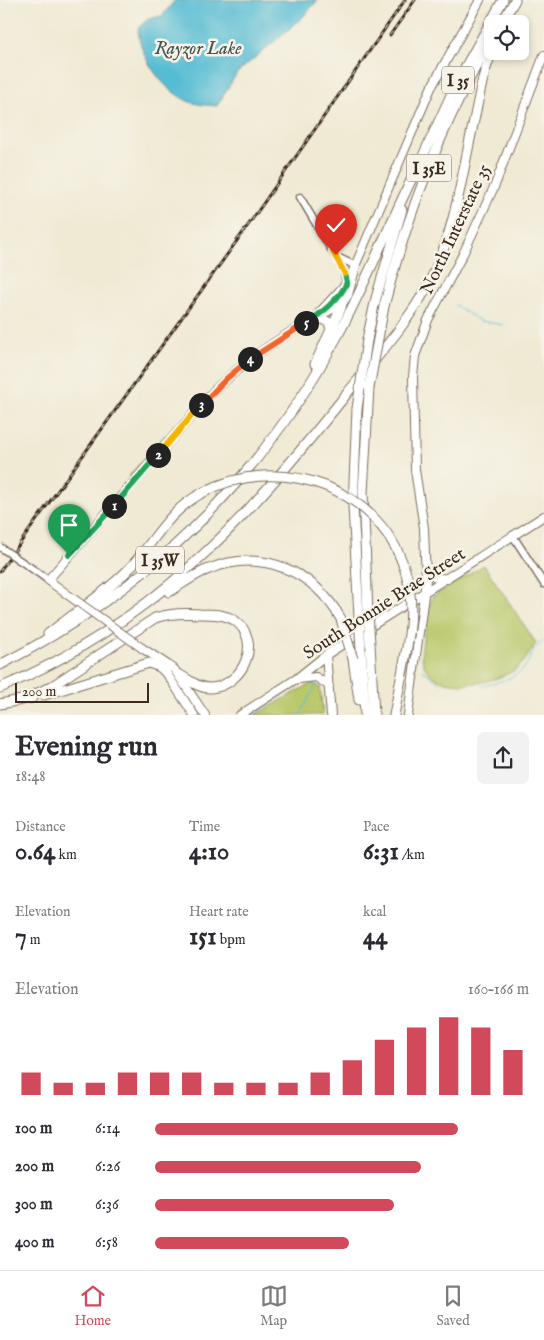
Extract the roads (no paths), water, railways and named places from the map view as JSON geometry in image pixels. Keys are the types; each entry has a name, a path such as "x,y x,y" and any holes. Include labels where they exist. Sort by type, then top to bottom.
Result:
{"highway":[{"name":"I 35","path":"419,164 470,56 503,0"},
{"path":"506,15 515,0"},
{"name":"I 35E","path":"365,715 361,650 363,615 363,477 369,388 384,306 414,205 430,163 466,84 484,52"},
{"name":"I 35W","path":"0,688 52,664 134,613 192,567 265,493 403,324 419,300 437,264 451,226 489,60"},
{"name":"I 35E","path":"374,715 370,644 363,615 354,514 357,409 367,340 389,253 419,164"},
{"name":"I 35W","path":"0,665 27,651 101,606 163,557 223,499 270,442 311,381 338,335 419,164"},
{"path":"270,442 331,331 342,304 346,284"},
{"path":"310,321 318,318 325,319 329,323 331,331"},
{"path":"27,651 120,578 138,560 153,537 173,514 202,493 229,481 250,476 296,476 323,484 341,492 373,516 387,533 396,550 407,577 411,617 394,715"},
{"path":"134,613 206,570 224,564 252,560 280,566 307,579 329,599 341,619 353,658 361,715"},
{"path":"26,699 52,686 155,618 164,615 188,613 218,615 234,620 242,629 248,639 248,651 246,663 238,674 220,685 209,688 180,675"},
{"path":"0,704 26,699 148,663 160,667 165,672"}],"main road":[{"path":"310,321 331,302 346,284 356,266 431,88 480,0"},
{"name":"North Interstate 35","path":"408,715 426,592 424,528 416,477 414,419 413,376 418,344 428,320 464,254 495,185 544,55"},
{"path":"205,715 180,675 166,663 158,660 48,580 222,382 263,350 342,304 347,297 356,266"},
{"name":"South Bonnie Brae Street","path":"240,715 296,680 326,655 544,516"},
{"path":"425,565 434,577 449,578"},
{"path":"326,655 331,715"},
{"path":"158,660 194,715"},
{"path":"296,680 316,677 328,686"}],"street":[{"path":"300,197 333,252 345,275 346,284"},
{"path":"333,252 342,260 356,266"},
{"path":"513,536 544,584"},
{"path":"0,547 48,580"}],"water":[{"name":"Rayzor Lake","path":"175,0 318,0 302,18 237,73 217,106 190,102 180,97 154,72 143,50 138,28 148,19 162,16"}],"waterway":[{"path":"455,305 480,321 503,325"},
{"path":"482,686 515,675 523,669 537,646 544,640"},
{"path":"315,674 321,670"},
{"path":"422,670 440,683"},
{"path":"253,715 301,682"},
{"path":"300,715 317,683"}],"railway":[{"path":"0,571 249,224 405,0"},
{"path":"390,35 415,0"}]}
